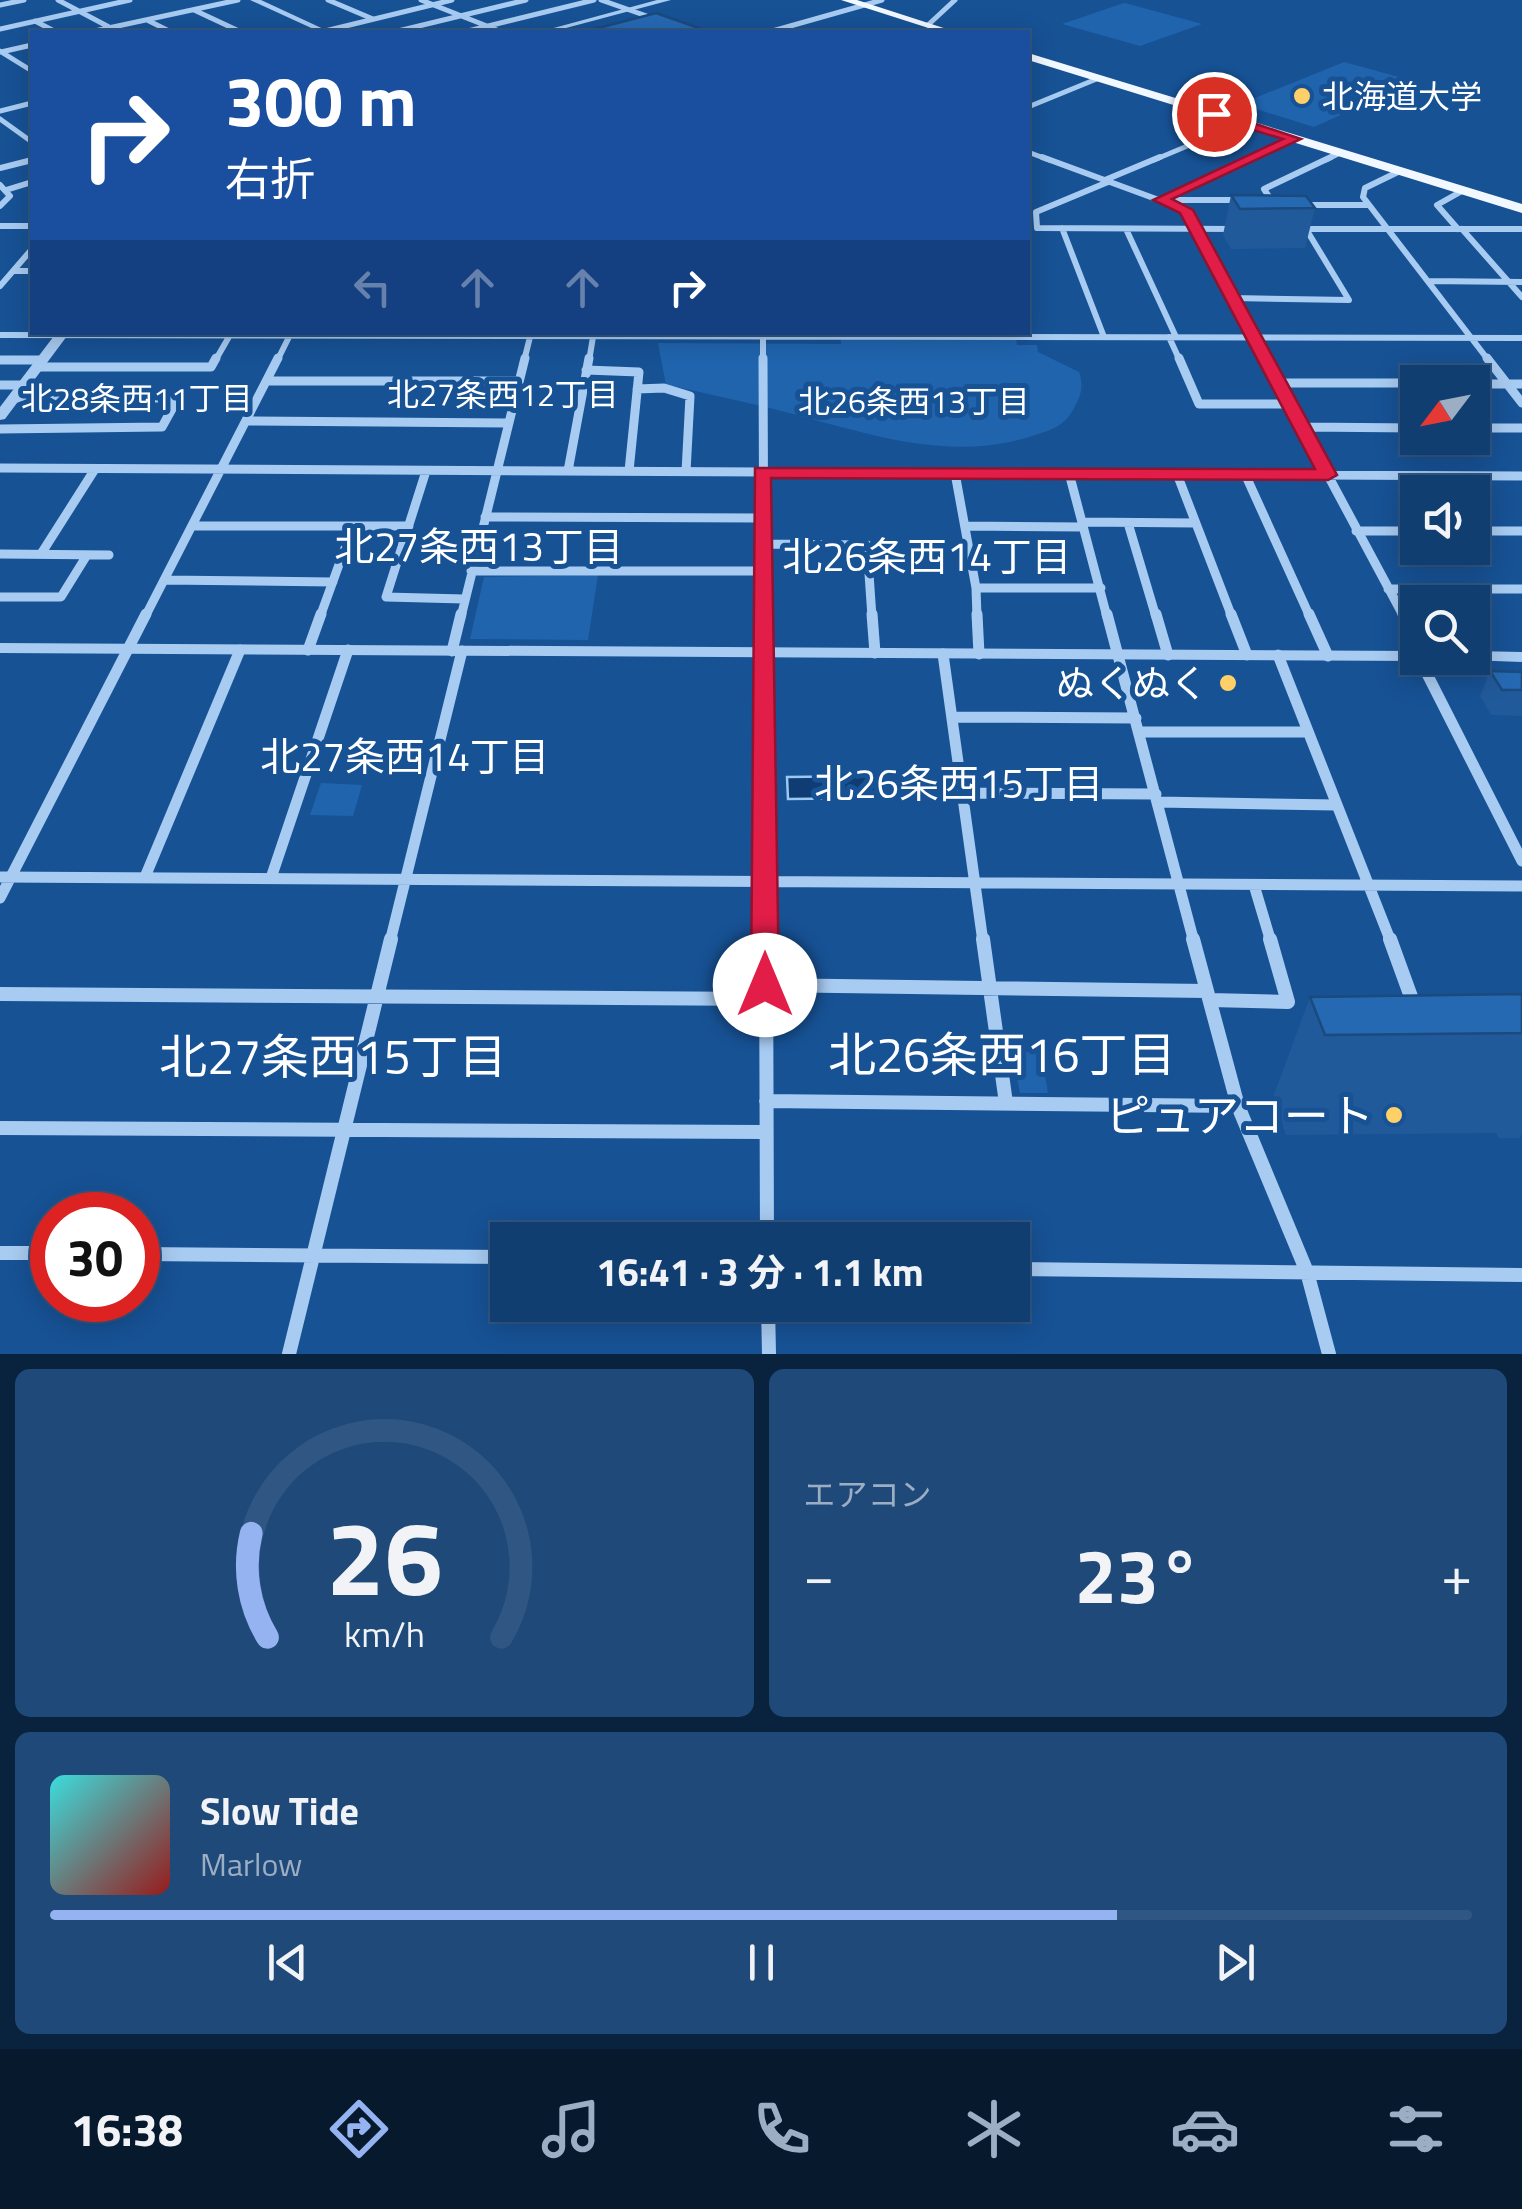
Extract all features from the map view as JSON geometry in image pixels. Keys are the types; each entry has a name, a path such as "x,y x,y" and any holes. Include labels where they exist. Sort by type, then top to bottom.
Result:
{"main road":[{"path":"846,0 944,30"},
{"path":"1030,57 1522,209"}],"street":[{"path":"1,4 24,0"},
{"path":"58,0 114,30"},
{"path":"0,29 130,0"},
{"path":"100,30 238,0"},
{"path":"254,0 320,30"},
{"path":"328,0 372,19"},
{"path":"421,0 496,30"},
{"path":"331,30 452,0"},
{"path":"402,30 526,0"},
{"path":"473,30 598,0 675,26"},
{"path":"551,30 667,0"},
{"path":"777,30 882,0"},
{"path":"928,25 955,0"},
{"path":"193,10 237,30"},
{"path":"34,20 52,30"},
{"path":"146,20 167,30"},
{"path":"0,52 30,45"},
{"path":"0,52 30,70"},
{"path":"1030,103 1099,78"},
{"path":"0,96 16,107"},
{"path":"0,111 30,104"},
{"path":"0,119 30,141"},
{"path":"1242,123 1036,212 1037,228 1252,229"},
{"path":"1160,200 1294,139"},
{"path":"1030,153 1186,210 1400,611"},
{"path":"1282,217 1264,190 1340,153"},
{"path":"0,168 30,160"},
{"path":"1400,172 1362,192 1522,404"},
{"path":"0,206 10,196 3,187 30,182"},
{"path":"1462,191 1436,205 1522,297"},
{"path":"1160,200 1369,205"},
{"path":"0,226 30,226"},
{"path":"1062,228 1104,336"},
{"path":"1126,228 1199,404 1290,404"},
{"path":"1289,229 1522,229"},
{"path":"1233,298 1349,300 1306,229"},
{"path":"0,286 30,251"},
{"path":"13,271 30,271"},
{"path":"1428,281 1522,282"},
{"path":"0,334 30,334"},
{"path":"0,416 62,335"},
{"path":"0,360 210,367 230,335"},
{"path":"0,898 6,877 290,335"},
{"path":"289,1354 405,878 457,651 464,599 530,335"},
{"path":"551,335 1522,338"},
{"path":"568,471 592,337"},
{"path":"763,337 768,1222"},
{"path":"586,370 640,372 628,472"},
{"path":"267,380 518,381"},
{"path":"1278,382 1400,383"},
{"path":"1490,384 1522,384"},
{"path":"0,385 24,385"},
{"path":"637,389 664,388 690,396 686,472"},
{"path":"0,428 162,427 178,398 14,398"},
{"path":"246,421 507,424"},
{"path":"1302,427 1400,428"},
{"path":"1490,428 1522,428"},
{"path":"0,468 1522,476"},
{"path":"42,554 94,469"},
{"path":"426,470 386,597 464,599"},
{"path":"955,473 976,588 980,654"},
{"path":"1069,474 1238,1106 1307,1272 1329,1354"},
{"path":"1177,474 1247,655"},
{"path":"1245,474 1328,656"},
{"path":"485,516 761,518"},
{"path":"1128,523 1168,655"},
{"path":"965,526 1195,523"},
{"path":"192,526 409,526"},
{"path":"308,650 354,526"},
{"path":"1356,531 1400,531"},
{"path":"1490,531 1522,531"},
{"path":"762,544 867,545 876,654"},
{"path":"0,554 109,555"},
{"path":"0,597 61,597 87,555"},
{"path":"471,571 762,571"},
{"path":"164,580 333,582"},
{"path":"976,588 1101,588"},
{"path":"1388,589 1522,589"},
{"path":"0,648 1400,657"},
{"path":"145,877 240,650"},
{"path":"271,878 348,650"},
{"path":"943,654 1006,1103"},
{"path":"1278,655 1371,886 1414,1005 1432,1006"},
{"path":"1490,656 1522,656"},
{"path":"1427,675 1522,861"},
{"path":"952,717 1136,718"},
{"path":"1140,732 1307,732"},
{"path":"962,794 1336,805"},
{"path":"6,877 1522,886"},
{"path":"0,994 376,996 990,986 1288,1002 1254,885"},
{"path":"766,1101 1238,1106"},
{"path":"0,1128 766,1132"},
{"path":"0,1253 30,1254"},
{"path":"160,1254 490,1257"},
{"path":"1030,1269 1522,1274"},
{"path":"768,1322 768,1354"}],"shaded area":[{"path":"1124,3 1202,24 1140,46 1062,24"},
{"path":"1344,62 1406,79 1410,84 1314,127 1240,104"},
{"path":"841,335 1015,335 1017,345 1037,345 1038,352 1079,372 1080,395 1066,420 1045,432 1000,444 938,446 877,436 666,385 658,343 841,344"},
{"path":"598,575 588,640 470,639 484,577"},
{"path":"878,776 880,798 788,799 787,777"},
{"path":"321,783 362,785 353,816 310,815"},
{"path":"1012,1052 1041,1052 1048,1093 1020,1093"}],"building":[{"path":"656,13 704,30 591,30"},
{"path":"1231,195 1306,196 1315,208 1240,209"},
{"path":"1490,671 1522,672 1522,690 1502,690"},
{"path":"1522,994 1522,1033 1325,1035 1310,997"}],"place":[{"name":"北海道大学","path":"1302,96"},
{"name":"ぬくぬく","path":"1228,683"},
{"name":"ピュアコート","path":"1394,1115"}],"district":[{"name":"北27条西12丁目","path":"503,394"},
{"name":"北28条西11丁目","path":"137,398"},
{"name":"北26条西13丁目","path":"914,401"},
{"name":"北27条西13丁目","path":"479,546"},
{"name":"北26条西14丁目","path":"927,556"},
{"name":"北27条西14丁目","path":"405,756"},
{"name":"北26条西15丁目","path":"959,783"},
{"name":"北26条西16丁目","path":"1002,1054"},
{"name":"北27条西15丁目","path":"333,1056"}],"route":[{"path":"765,985 761,472 1328,475 1197,228 1186,210 1160,200 1294,139 1214,114"}]}
